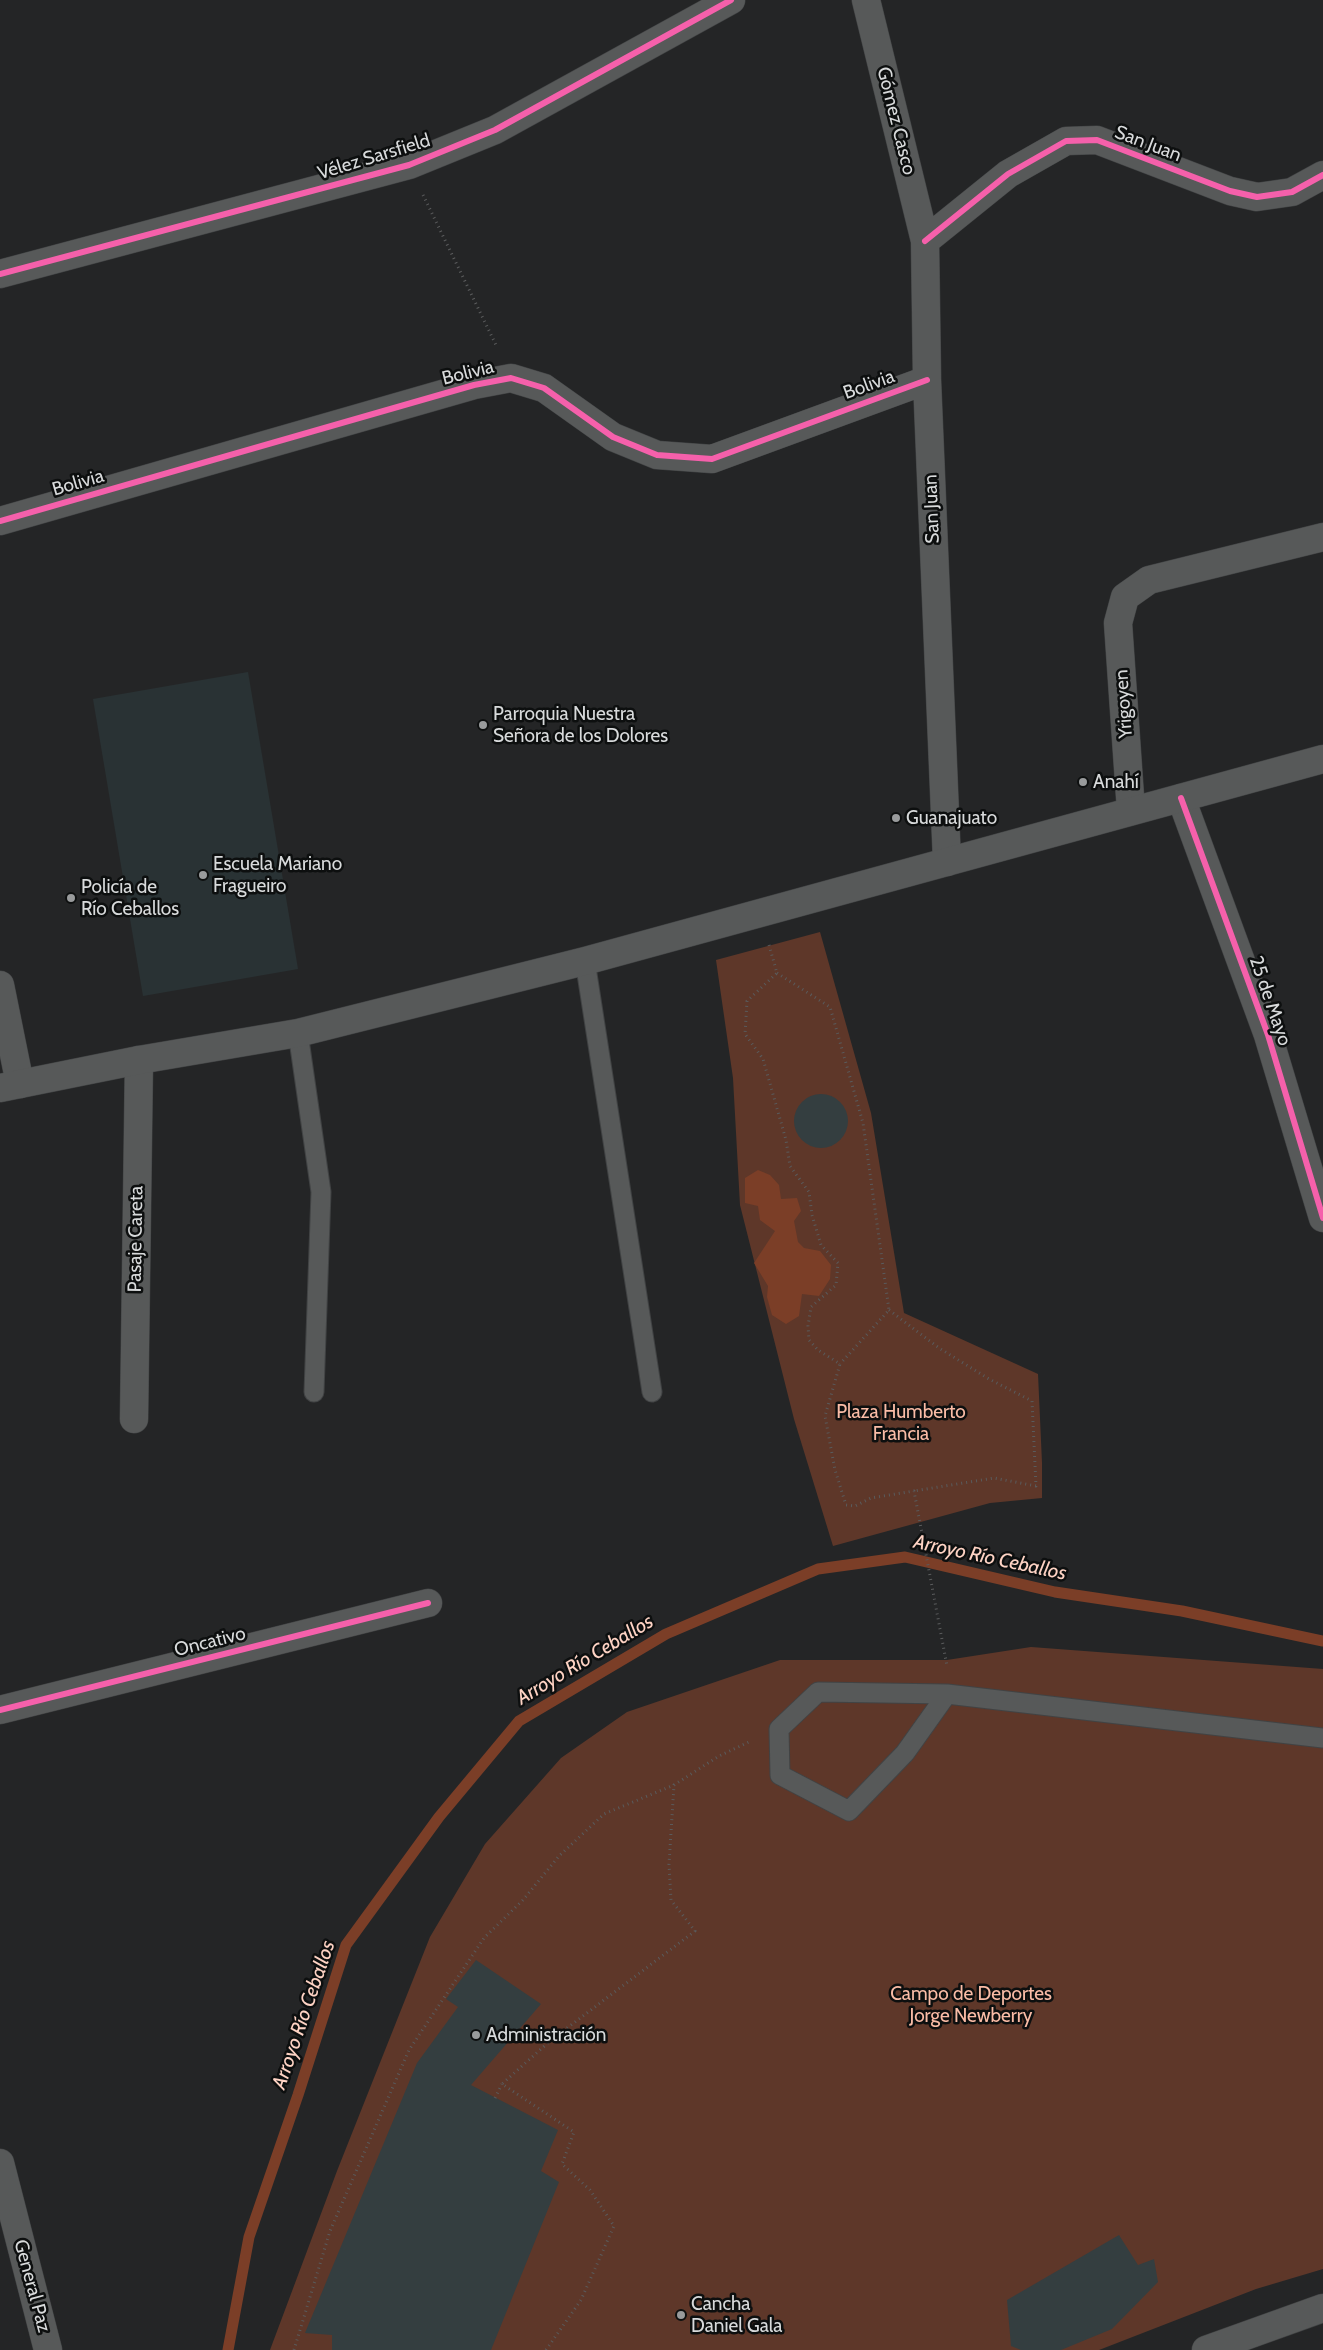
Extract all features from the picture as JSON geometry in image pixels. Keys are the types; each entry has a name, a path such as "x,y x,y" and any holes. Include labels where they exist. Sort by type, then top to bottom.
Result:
{"street":[{"name":"Vélez Sarsfield","path":"0,274 409,165 495,130 730,0"},
{"name":"Gómez Casco","path":"866,0 926,241"},
{"name":"San Juan","path":"947,862 927,380 926,241 1008,174 1066,141 1096,140 1230,191 1257,197 1292,192 1323,175"},
{"name":"Bolivia","path":"0,521 474,385 511,378 544,388 613,437 657,455 712,459 927,380"},
{"name":"Yrigoyen","path":"1131,812 1118,623 1125,597 1148,580 1323,538"},
{"path":"0,985 10,1086 139,1060 298,1033 585,961 1323,759"},
{"name":"25 de Mayo","path":"1181,798 1268,1035 1323,1218"},
{"name":"Pasaje Careta","path":"134,1419 139,1060"},
{"name":"Oncativo","path":"0,1710 428,1603"},
{"name":"General Paz","path":"0,2163 48,2350"},
{"path":"1206,2350 1323,2308"}],"lane":[{"path":"585,961 652,1392"},
{"path":"298,1033 321,1192 314,1392"},
{"path":"947,1694 905,1753 849,1810 780,1775 779,1729 818,1692 947,1694 1323,1738"}],"path":[{"path":"409,165 511,378"},
{"path":"764,912 777,973 830,1007 863,1123 889,1310 939,1348 1032,1401 1036,1486 994,1478 871,1498 855,1506 846,1505 833,1460 824,1416 840,1364 889,1310"},
{"path":"777,973 747,1001 745,1034 762,1059 786,1140 790,1166 809,1192 812,1215 821,1245 838,1263 836,1285 811,1307 808,1326 809,1340 818,1350 840,1364"},
{"path":"914,1491 947,1660"},
{"path":"294,2350 330,2232 409,2050 484,1938 523,1900 559,1856 604,1814 674,1785 719,1756 779,1729"},
{"path":"495,2098 502,2084 550,2041 696,1931 671,1900 669,1864 674,1785"},
{"path":"502,2084 574,2132 562,2164 590,2190 614,2226 581,2300 546,2350"}],"shaded area":[{"name":"Escuela Mariano Fragueiro","path":"248,672 298,969 143,996 93,699"},
{"path":"758,1170 770,1175 779,1185 781,1199 797,1198 801,1211 794,1221 798,1242 804,1248 820,1251 831,1265 830,1279 819,1296 802,1294 799,1316 786,1324 772,1315 767,1297 768,1286 754,1263 775,1231 760,1220 758,1206 745,1203 745,1178"}],"green space":[{"name":"Plaza Humberto Francia","path":"820,932 871,1113 904,1313 1038,1374 1042,1463 1042,1498 990,1503 833,1546 794,1419 740,1205 733,1078 716,960"},
{"name":"Campo de Deportes Jorge Newberry","path":"1031,1647 1323,1669 1323,2269 1256,2289 1099,2350 270,2350 337,2171 430,1937 485,1844 561,1758 627,1712 780,1660 947,1660"}],"building":[{"path":"816,1094 826,1094 836,1098 844,1106 848,1121 844,1136 836,1144 826,1148 816,1148 806,1144 798,1136 794,1126 794,1116 798,1106 806,1098"},
{"path":"476,1960 541,2004 471,2085 558,2130 541,2171 559,2182 491,2350 332,2350 332,2335 305,2333 417,2063 458,2007 446,1999"},
{"path":"1119,2235 1138,2265 1154,2259 1158,2282 1112,2329 1061,2350 1021,2350 1011,2346 1007,2300"}],"waterway":[{"name":"Arroyo Río Ceballos","path":"228,2350 249,2237 298,2095 346,1945 439,1817 519,1721 666,1634 818,1569 905,1557 1055,1592 1182,1611 1323,1641"}],"cycle path":[{"path":"0,274 409,165 495,130 731,0"},
{"path":"925,241 1008,174 1066,141 1097,140 1230,191 1257,197 1292,192 1323,175"},
{"path":"0,521 474,385 511,378 544,388 613,437 657,455 712,459 927,380"},
{"path":"1181,798 1268,1035 1323,1218"},
{"path":"0,1710 428,1603"}],"place":[{"name":"Parroquia Nuestra Señora de los Dolores","path":"483,725"},
{"name":"Anahí","path":"1083,782"},
{"name":"Guanajuato","path":"896,818"},
{"name":"Escuela Mariano Fragueiro","path":"203,875"},
{"name":"Policía de Río Ceballos","path":"71,898"},
{"name":"Administración","path":"476,2035"},
{"name":"Cancha Daniel Gala","path":"681,2315"}]}
